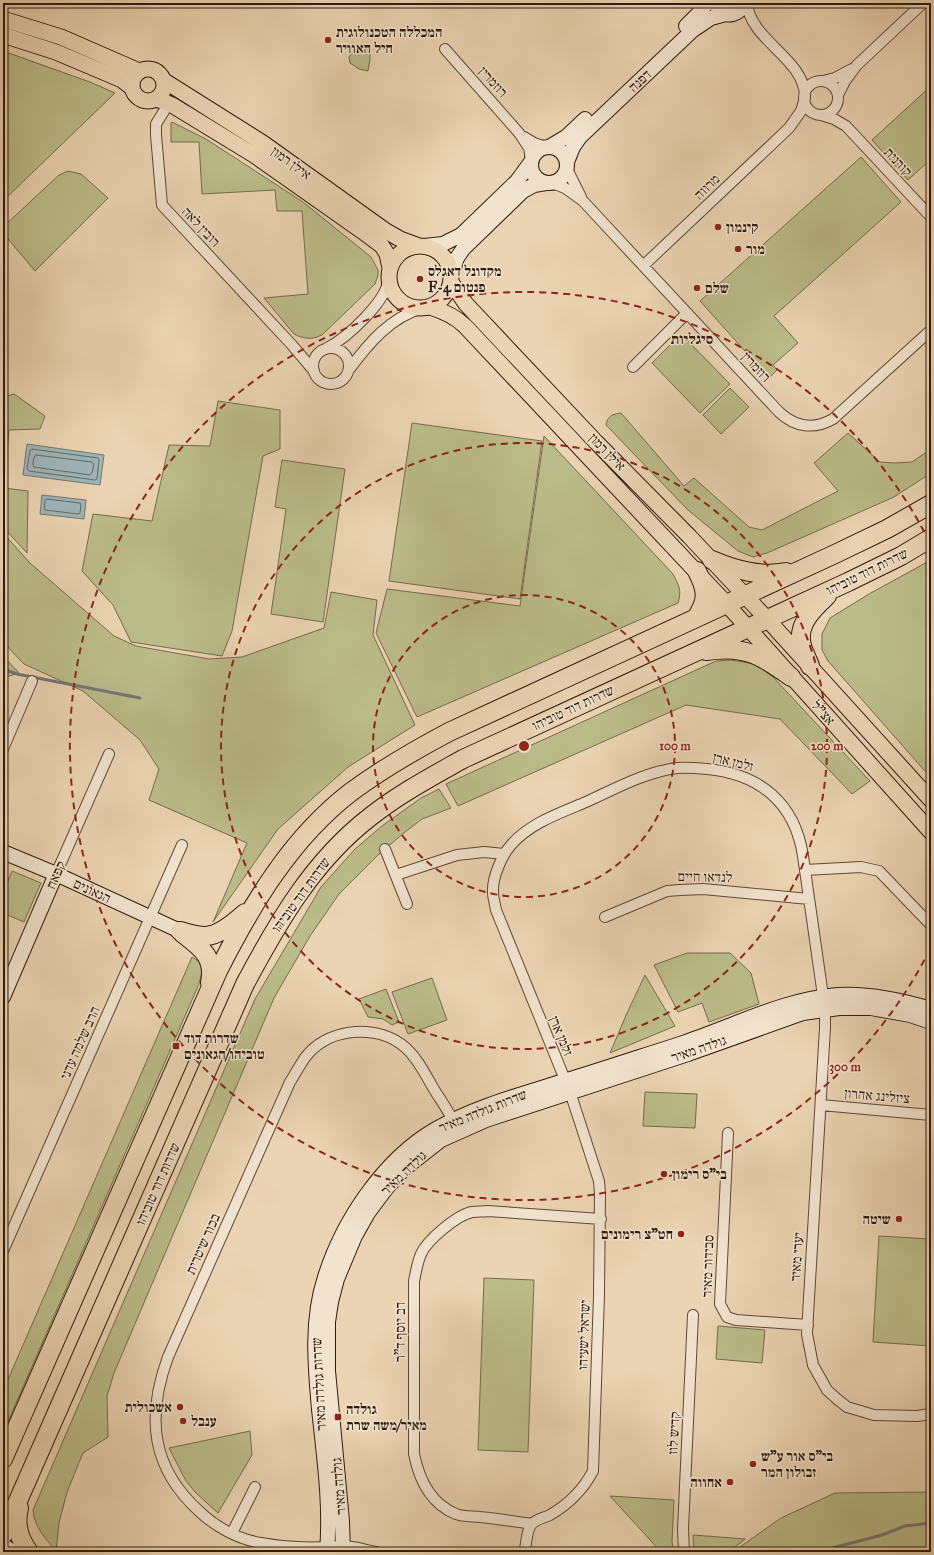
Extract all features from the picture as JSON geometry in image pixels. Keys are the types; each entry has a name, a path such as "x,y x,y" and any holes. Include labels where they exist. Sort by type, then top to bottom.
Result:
{"highway":[{"path":"3,1459 209,991 236,936 253,906 290,851 321,819 350,793 410,752 449,732 887,529 931,504"},
{"name":"שדרות דוד טוביהו","path":"3,1535 246,984 279,922 314,871 342,841 369,817 426,779 463,759 834,589 902,556 931,538"},
{"path":"712,560 744,572 766,574 807,567"},
{"path":"696,618 705,597 704,586 697,571"},
{"path":"810,666 802,645 801,634 804,622 814,609 834,589"},
{"path":"691,654 718,649 738,650 756,654 791,677"},
{"path":"180,931 205,936 215,934 230,926 253,906"},
{"path":"180,931 202,949 208,957 212,975 209,991"},
{"path":"23,1489 17,1515 17,1527 29,1552"}],"main road":[{"path":"3,19 61,37 139,71 148,69 153,70 161,75 163,80 163,101 141,100 136,97 131,87 122,80 56,52 3,35"},
{"path":"131,87 133,78 139,71"},
{"name":"אילן רמון","path":"163,80 263,143 386,231 400,239 422,246"},
{"name":"אילן רמון","path":"163,101 254,156 382,246 387,254 390,273"},
{"path":"422,246 434,249 442,255 448,262 451,279 446,295 439,302 427,307 409,307 398,299 392,291 390,273 395,259 401,252 410,248 422,246"},
{"name":"אילן רמון","path":"451,279 460,296 472,310 596,442 768,619"},
{"name":"אילן רמון","path":"427,307 449,314 465,326 697,571 748,628"},
{"name":"אצ\"ל","path":"768,619 931,800"},
{"name":"אצ\"ל","path":"748,628 931,832"}],"street":[{"name":"דפנה","path":"547,147 568,135 698,14 707,3"},
{"path":"712,3 718,11 739,16 756,26"},
{"name":"דפנה","path":"567,165 573,147 580,137 693,30 711,18 740,11 746,3"},
{"path":"746,3 756,26 795,70 803,86 808,108 819,114 832,112 835,108 845,81 857,65 923,3"},
{"name":"רוזמרין","path":"445,50 519,133 529,148 531,161"},
{"path":"805,97 809,86 820,81 838,77 857,65"},
{"path":"795,70 809,78 831,84 835,88 838,98"},
{"name":"מרווה","path":"789,128 801,111 805,97"},
{"name":"קורנית","path":"838,98 840,114 846,126 931,217"},
{"name":"רובין לאה","path":"163,101 156,124 162,205 292,345 314,371"},
{"name":"קורנית","path":"819,114 832,118 846,126"},
{"name":"מרווה","path":"643,266 789,128 806,117 819,114"},
{"name":"רוזמרין","path":"519,133 534,143 547,147"},
{"path":"422,246 443,244 461,235 517,181 537,151 547,147 560,150 564,155 567,165 561,179 549,183 534,185 523,191 465,246 457,258 451,279"},
{"path":"531,161 534,176 540,181 549,183"},
{"name":"רוזמרין","path":"567,165 574,185 583,201"},
{"name":"רוזמרין","path":"549,183 564,188 583,201 779,412 790,421 809,426 827,422 838,415 931,330"},
{"path":"390,273 387,288 377,304 346,335 324,349 315,358 313,366 314,371 321,381 332,384 342,380 371,343 388,325 404,315 427,307"},
{"path":"633,367 687,313"},
{"name":"רובין לאה","path":"292,345 307,352 318,352 324,349"},
{"path":"324,349 334,348 344,353 348,360 348,371"},
{"path":"3,749 32,681"},
{"name":"קפאח","path":"3,997 109,754"},
{"name":"זלמן ארן","path":"567,1087 496,910 492,891 496,872 504,854 520,835 545,820 637,779 677,768 715,769 739,774 757,782 783,807 795,824 801,841 824,1003"},
{"name":"הרב שלמה עדני","path":"3,1251 6,1235 182,845"},
{"path":"385,849 407,904"},
{"name":"הגאונים","path":"3,852 56,874 180,931"},
{"path":"396,875 457,855 484,852 504,854"},
{"path":"806,870 861,867 879,871 931,924"},
{"name":"לנדאו חיים","path":"605,917 667,891 703,889 809,899"},
{"name":"שדרות גולדה מאיר","path":"328,1550 328,1496 316,1372 316,1321 319,1300 325,1275 346,1226 358,1206 376,1182 396,1160 435,1129 455,1126 482,1108 567,1087 684,1042 800,1001 824,1003 838,996 872,996 905,1002 931,1009"},
{"path":"824,1003 839,1008 871,1008 910,1015 931,1022"},
{"name":"יערי מאיר","path":"824,1003 825,1028 808,1325 808,1341 812,1365 827,1390 847,1407 874,1415 917,1416 931,1414"},
{"name":"בכור שיטרית","path":"376,1552 343,1549 328,1550 260,1543 232,1533 209,1520 184,1497 165,1468 159,1452 156,1434 156,1406 158,1390 168,1357 290,1082 308,1054 332,1037 348,1032 376,1033 390,1038 405,1048 418,1061 455,1126"},
{"name":"ישראל ישעיהו","path":"532,1524 550,1514 576,1496 584,1487 593,1470 594,1460 600,1219 598,1181 567,1087"},
{"name":"ציזלינג אהרון","path":"821,1105 931,1115"},
{"name":"גולדה מאיר","path":"343,1549 340,1495 328,1371 328,1322 337,1279 355,1236 368,1213 385,1190 404,1169 425,1151 441,1140 455,1126"},
{"name":"סבידור מאיר","path":"728,1133 720,1304 727,1317 736,1320 808,1325"},
{"name":"דב יוסף ד\"ר","path":"532,1524 457,1515 445,1508 433,1497 423,1484 417,1470 414,1454 414,1281 416,1269 420,1255 424,1248 456,1219 472,1212 600,1219"},
{"name":"קדיש לוז","path":"684,1552 683,1528 693,1315"},
{"path":"232,1533 255,1487"},
{"path":"524,1552 527,1545 529,1529 532,1524"},
{"path":"3,1546 14,1552"}],"green space":[{"path":"364,48 370,51 368,71 359,69 350,63 349,57 352,53"},
{"path":"3,51 90,82 115,93 3,201"},
{"path":"931,86 931,159 908,180 872,140"},
{"path":"172,122 206,139 303,202 371,257 378,270 375,284 322,335 315,338 308,338 294,334 264,298 308,294 302,211 277,211 275,190 202,194 199,142 171,142"},
{"path":"861,157 901,202 774,316 798,343 773,365 777,370 769,378 700,301"},
{"path":"68,171 81,174 108,198 35,271 3,233 3,227 59,175"},
{"path":"681,334 730,384 700,413 652,363"},
{"path":"730,388 749,407 721,434 703,415"},
{"path":"14,394 45,416 40,429 9,430 4,488 28,491 27,553 3,527 3,397"},
{"path":"218,401 280,410 280,449 263,456 232,631 222,656 131,642 113,605 82,571 93,514 152,521 169,445 210,446"},
{"path":"621,413 684,486 694,478 749,527 762,530 838,491 814,463 848,433 880,462 912,462 931,449 931,473 894,497 767,553 753,557 738,551 688,510 606,425 611,416"},
{"path":"412,423 542,441 520,599 389,581"},
{"path":"544,436 673,574 679,588 680,595 678,603 417,717 376,633 387,589 520,606"},
{"path":"282,460 345,469 323,622 271,614 286,509 275,507"},
{"path":"3,533 30,563 114,636 136,646 209,659 242,657 324,628 331,592 377,600 373,635 415,725 348,767 278,829 213,922 247,843 149,800 159,769 140,740 83,691 24,664 3,642"},
{"path":"931,560 931,647 928,649 931,655 931,778 828,661 822,650 822,634 830,618 869,594"},
{"path":"3,656 19,673 3,678"},
{"path":"731,660 755,664 773,677 870,781 852,794 780,719 686,705 458,806 446,784 716,661"},
{"path":"439,789 451,808 422,819 405,832 378,855 339,894 310,936 274,998 114,1373 107,1396 108,1437 83,1453 67,1492 59,1523 56,1551 38,1527 33,1510 255,999 321,887 355,849 382,826 421,798"},
{"path":"12,871 41,883 24,922 3,913 3,893"},
{"path":"687,953 730,953 751,973 759,1004 709,1022 702,1003 678,1012 654,965"},
{"path":"192,957 201,963 202,972 199,984 3,1433 3,1391"},
{"path":"645,975 675,1026 610,1053 627,1013"},
{"path":"432,978 447,1020 408,1034 392,992"},
{"path":"386,989 399,1022 392,1025 383,1019 368,1017 359,999"},
{"path":"645,1092 697,1094 695,1128 643,1126"},
{"path":"879,1236 931,1239 931,1346 873,1342"},
{"path":"484,1278 534,1280 528,1452 478,1450"},
{"path":"718,1326 765,1330 762,1363 716,1359"},
{"path":"250,1431 252,1455 218,1513 196,1493 186,1481 169,1448"},
{"path":"931,1492 931,1552 733,1552 781,1518 835,1493"},
{"path":"610,1496 674,1500 672,1542 674,1552 661,1552"},
{"path":"693,1535 745,1539 729,1552 694,1552"}],"water":[{"path":"27,444 104,455 100,485 23,475"},
{"path":"42,495 86,500 84,519 40,514"}],"waterway":[{"path":"3,669 17,674 140,698"},
{"path":"817,1552 882,1535 905,1526 931,1523"}],"place":[{"name":"המכללה הטכנולוגית חיל האוויר","path":"328,40"},
{"name":"קינמון","path":"718,227"},
{"name":"מור","path":"738,249"},
{"name":"מקדונל דאגלס F-4 פנטום","path":"420,279"},
{"name":"שלם","path":"697,288"},
{"name":"שדרות דוד טוביהו/הגאונים","path":"176,1046"},
{"name":"בי\"ס רימון","path":"664,1174"},
{"name":"שיטה","path":"899,1219"},
{"name":"חט\"צ רימונים","path":"681,1234"},
{"name":"אשכולית","path":"180,1407"},
{"name":"גולדה מאיר/משה שרת","path":"338,1417"},
{"name":"ענבל","path":"183,1421"},
{"name":"בי\"ס אור ע\"ש זבולון המר","path":"753,1464"},
{"name":"אחווה","path":"730,1482"}],"district":[{"name":"סיגליות","path":"692,339"}]}
